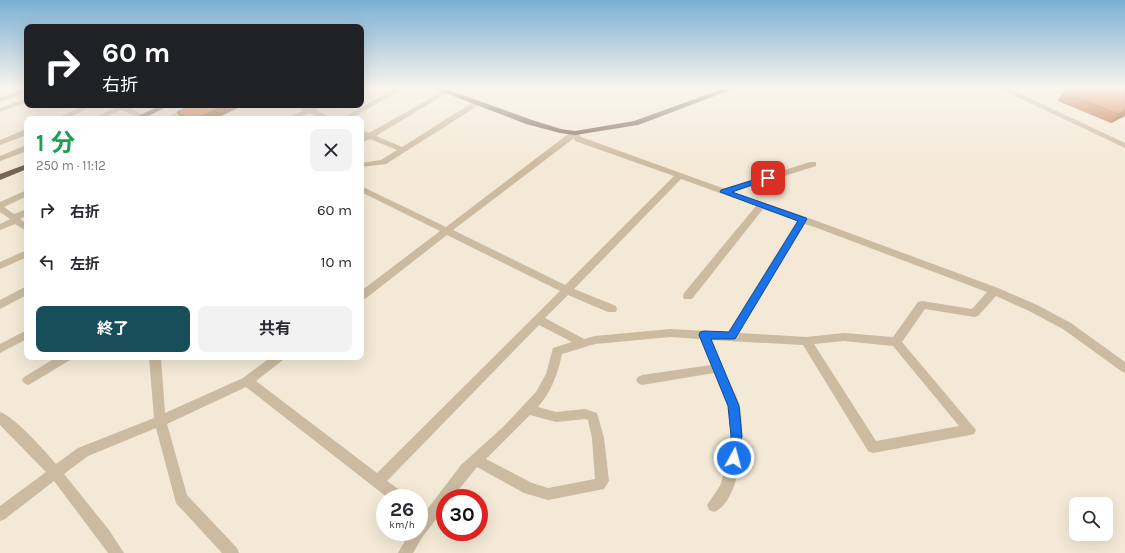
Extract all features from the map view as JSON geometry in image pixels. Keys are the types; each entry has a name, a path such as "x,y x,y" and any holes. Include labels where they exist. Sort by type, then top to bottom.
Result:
{"main road":[{"path":"508,114 545,127 574,133 636,123 662,114"},
{"path":"0,177 24,167"}],"street":[{"path":"364,139 408,114"},
{"path":"364,164 383,162 461,114"},
{"path":"1056,114 1125,146"},
{"path":"0,142 24,133"},
{"path":"364,133 403,150"},
{"path":"364,294 448,231 574,133 578,139 803,219 994,291 1034,308 1067,326 1125,368"},
{"path":"0,159 24,149"},
{"path":"724,192 813,164"},
{"path":"378,481 679,176"},
{"path":"364,190 567,290 612,309"},
{"path":"24,195 0,207 24,226"},
{"path":"688,296 761,205"},
{"path":"0,227 24,214"},
{"path":"731,336 803,219"},
{"path":"0,266 24,254"},
{"path":"896,342 922,305 974,313 994,291"},
{"path":"0,305 24,292"},
{"path":"538,320 582,343"},
{"path":"428,515 466,469 507,431 540,396 552,374 557,351 595,340 670,333 806,341 844,337 896,342 970,430 873,447 806,341"},
{"path":"704,335 734,406 737,436 732,470 726,489 714,505"},
{"path":"0,349 24,336"},
{"path":"28,380 61,360"},
{"path":"155,360 160,421 181,498 232,553"},
{"path":"0,514 55,471 83,452 160,421 247,381 275,360"},
{"path":"642,380 718,368"},
{"path":"247,381 388,489"},
{"path":"476,460 529,489 548,494 599,485 602,481 598,438 592,417 585,414 556,417 528,409"},
{"path":"0,417 55,471 117,553"},
{"path":"405,553 412,541"}],"building":[{"path":"181,114 205,114 201,116 185,116"}],"route":[{"path":"734,458 737,436 734,406 704,335 731,336 803,219 724,192 768,178"}]}
